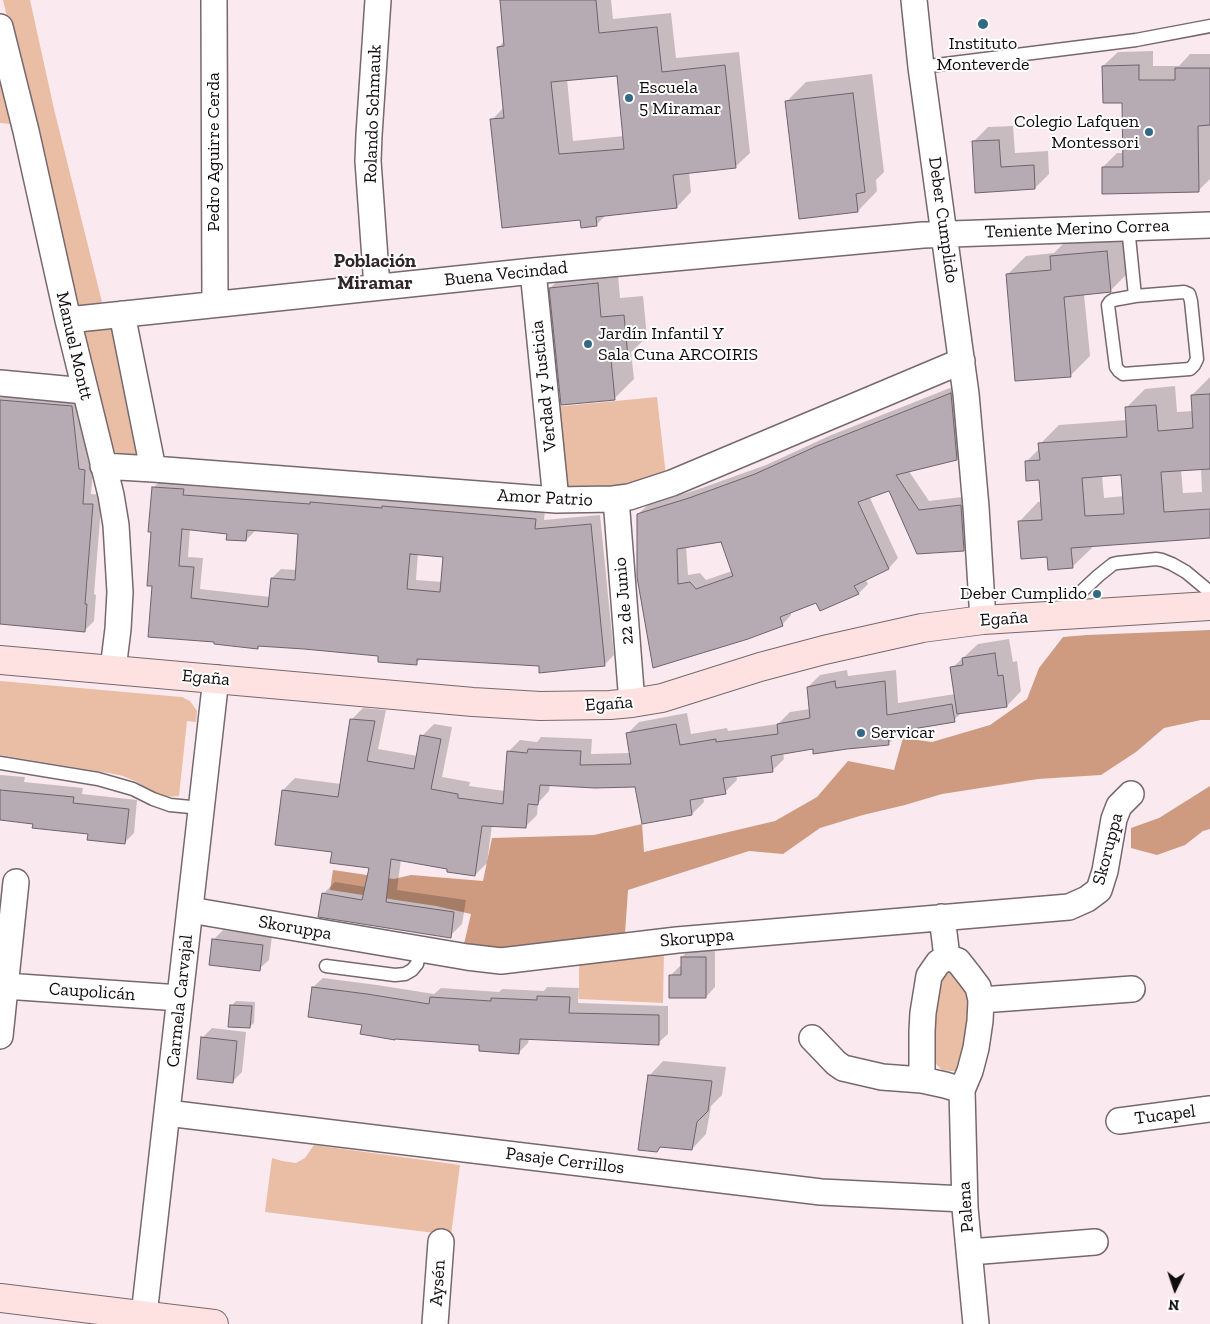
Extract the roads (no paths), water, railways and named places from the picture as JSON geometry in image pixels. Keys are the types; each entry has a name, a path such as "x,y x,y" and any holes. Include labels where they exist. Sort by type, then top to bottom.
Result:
{"main road":[{"name":"Egaña","path":"0,660 506,705 583,706 632,703 662,698 760,667 824,650 922,628 983,620 1210,606"},
{"path":"0,1298 144,1320 214,1324"}],"street":[{"name":"Pedro Aguirre Cerda","path":"214,0 215,304"},
{"name":"Rolando Schmauk","path":"377,287 368,152 378,0"},
{"name":"Deber Cumplido","path":"914,0 921,66 962,361 972,451 983,620"},
{"name":"Manuel Montt","path":"0,26 26,131 116,524 120,592 113,669"},
{"name":"Teniente Merino Correa","path":"945,233 1210,225"},
{"name":"Buena Vecindad","path":"68,320 533,271 945,233"},
{"name":"Verdad y Justicia","path":"533,271 556,500"},
{"path":"122,314 153,469"},
{"name":"Amor Patrio","path":"103,466 556,500 594,501 616,499 629,497 672,483 962,361"},
{"path":"0,383 85,391"},
{"name":"22 de Junio","path":"616,499 632,703"},
{"name":"Carmela Carvajal","path":"144,1320 216,678"},
{"name":"Skoruppa","path":"190,910 467,957 501,960 677,940 1068,906 1087,899 1099,890 1105,872 1114,819 1119,806 1132,794"},
{"path":"0,1036 16,882"},
{"path":"922,1080 922,1031 924,1003 929,976 938,963 947,957 942,917"},
{"name":"Palena","path":"947,957 958,961 978,987 981,1000 976,1048 970,1071 962,1090 964,1198 976,1324"},
{"name":"Caupolicán","path":"5,986 180,998"},
{"path":"981,1000 1132,989"},
{"path":"812,1038 843,1068 882,1077 945,1084 962,1090"},
{"name":"Tucapel","path":"1119,1121 1210,1109"},
{"name":"Pasaje Cerrillos","path":"167,1113 821,1192 964,1198"},
{"name":"Aysén","path":"435,1324 441,1242"},
{"path":"970,1252 1095,1242"}],"lane":[{"path":"921,66 1136,40 1210,26"},
{"path":"1128,227 1135,296"},
{"path":"1184,292 1189,294 1197,359 1190,369 1123,374 1119,371 1116,367 1108,304 1113,300 1135,296 1184,292"},
{"path":"1065,615 1082,591 1117,562 1162,560 1186,572 1210,592"},
{"path":"0,763 98,779 133,789 170,805 201,808"},
{"path":"326,966 395,975 405,974 417,964 420,949"}],"place":[{"name":"Instituto Monteverde","path":"983,24"},
{"name":"Escuela 5 Miramar","path":"629,98"},
{"name":"Colegio Lafquen Montessori","path":"1149,132"},
{"name":"Jardín Infantil Y Sala Cuna ARCOIRIS","path":"588,344"},
{"name":"Deber Cumplido","path":"1097,594"},
{"name":"Servicar","path":"861,733"}],"district":[{"name":"Población Miramar","path":"375,273"}]}
